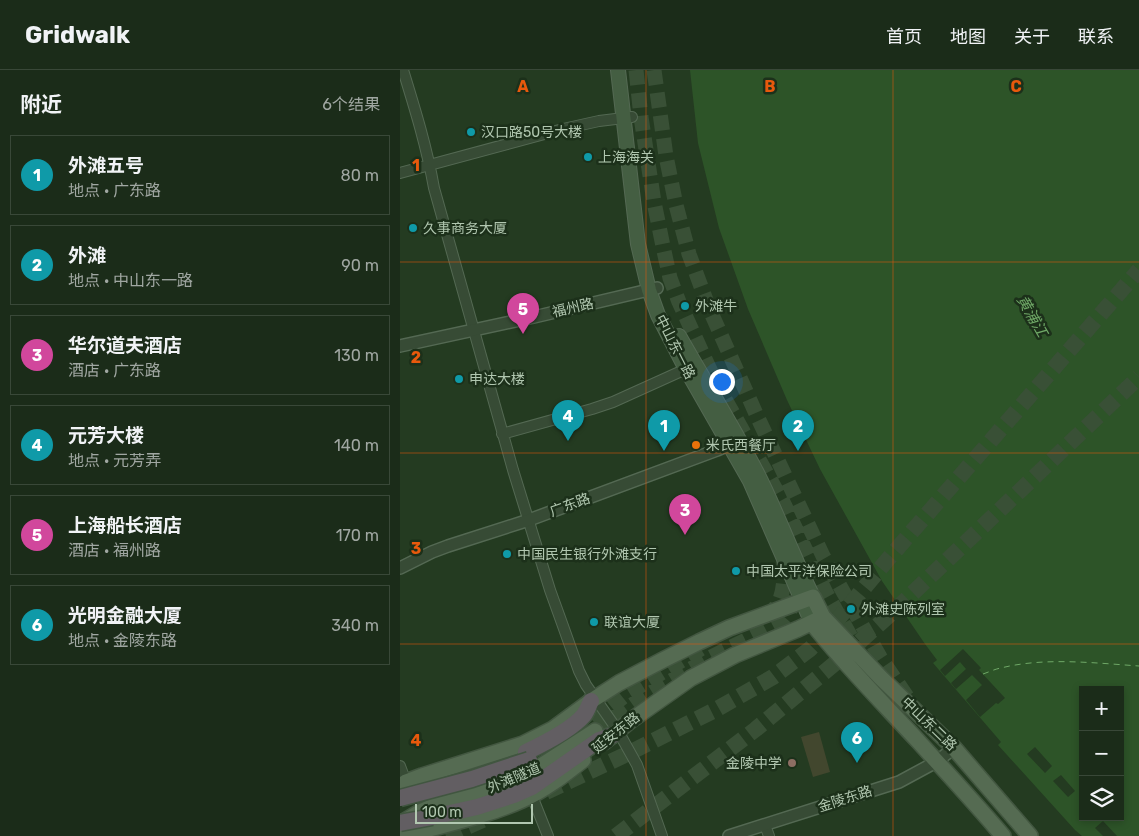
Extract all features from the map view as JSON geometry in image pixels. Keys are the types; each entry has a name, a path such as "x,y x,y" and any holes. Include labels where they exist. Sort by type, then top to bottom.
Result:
{"highway":[{"path":"528,756 584,715 593,700"},
{"path":"531,788 589,730"},
{"path":"403,793 528,756 589,730"},
{"path":"400,824 426,824 456,808 515,788 531,788 599,740 615,733"}],"main road":[{"name":"中山东一路","path":"618,70 628,118 658,315 686,369 735,443"},
{"name":"中山东一路","path":"627,70 628,118"},
{"name":"中山东一路","path":"653,289 735,443 758,498 808,599"},
{"path":"403,793 523,744 553,729 620,683 729,628 808,599 818,620"},
{"path":"759,617 770,616 778,622 778,632 769,640"},
{"name":"延安东路","path":"615,733 630,720 691,678 735,655 818,620"},
{"name":"中山东二路","path":"818,620 954,748 1030,836"},
{"name":"中山东二路","path":"818,620 831,647 1003,836"},
{"name":"外滩隧道","path":"403,793 427,798 435,797 515,773 536,763 589,730"},
{"name":"外滩隧道","path":"426,824 431,807 509,782 530,773 589,730"},
{"path":"404,836 426,824"}],"street":[{"path":"403,70 502,434 550,590 579,671 593,700 637,765 662,836"},
{"path":"400,173 563,128 628,118"},
{"name":"福州路","path":"400,346 653,289"},
{"path":"502,434 613,402 686,369"},
{"name":"广东路","path":"400,568 448,546 529,520 735,443"},
{"name":"金陵东路","path":"729,836 899,782 936,762 954,748"},
{"path":"400,766 403,793 426,824"},
{"path":"531,788 548,836"},
{"path":"765,825 769,836"}],"shaded area":[{"path":"819,732 830,772 813,777 801,737"}],"water":[{"name":"黄浦江","path":"690,70 1139,70 1139,836 1082,836 998,745 1001,742 933,663 937,660 882,581 820,469 787,400 748,309 719,228 698,143"}],"pier":[{"path":"963,649 981,668 979,670 1005,698 980,717 966,700 982,685 972,675 955,688 951,683 966,669 960,662 945,676 940,670"},
{"path":"1035,747 1052,766 1045,773 1027,754"},
{"path":"1061,775 1075,791 1068,797 1053,781"},
{"path":"1103,821 1117,836 1103,836 1095,828"}],"ferry route":[{"path":"983,674 999,668 1052,662 1087,662 1139,666"}],"tunnel":[{"path":"636,70 654,202 670,278 679,302 717,385 784,504 825,591 859,651"},
{"path":"654,70 666,156 676,205 689,254 709,308 823,556 880,657 910,701"},
{"path":"546,792 717,709 773,677 810,649 829,630 889,558 1139,270"},
{"path":"616,836 756,729 839,660 894,611 1139,377"},
{"path":"766,616 773,611 781,597 784,580 783,555"},
{"path":"595,731 639,700 709,658 781,622 789,613 795,597"},
{"path":"593,721 627,694 707,645"},
{"path":"874,675 902,715"},
{"path":"446,836 485,819"}],"place":[{"name":"汉口路50号大楼","path":"471,132"},
{"name":"上海海关","path":"588,157"},
{"name":"久事商务大厦","path":"413,228"},
{"name":"外滩牛","path":"685,306"},
{"name":"上海船长酒店","path":"523,334"},
{"name":"申达大楼","path":"459,379"},
{"name":"元芳大楼","path":"568,441"},
{"name":"米氏西餐厅","path":"696,445"},
{"name":"外滩五号","path":"664,451"},
{"name":"外滩","path":"798,451"},
{"name":"华尔道夫酒店","path":"685,535"},
{"name":"中国民生银行外滩支行","path":"507,554"},
{"name":"中国太平洋保险公司","path":"736,571"},
{"name":"外滩史陈列室","path":"851,609"},
{"name":"联谊大厦","path":"594,622"},
{"name":"金陵中学","path":"792,763"},
{"name":"光明金融大厦","path":"857,763"}]}
